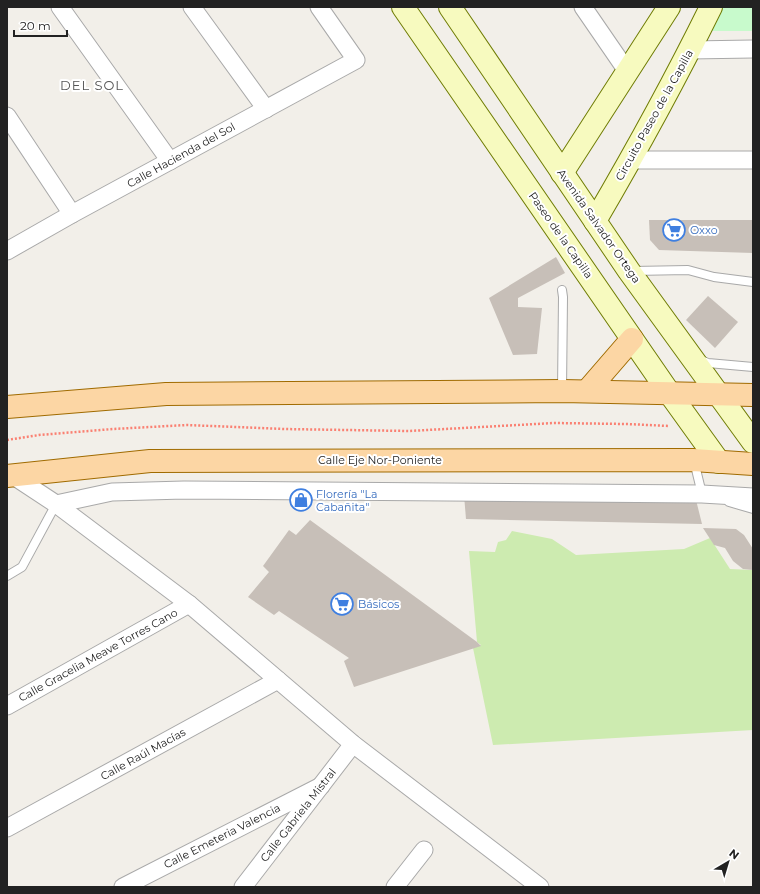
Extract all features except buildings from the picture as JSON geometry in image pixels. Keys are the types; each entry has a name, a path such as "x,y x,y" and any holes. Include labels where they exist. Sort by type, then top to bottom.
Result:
{"main road":[{"name":"Paseo de la Capilla","path":"403,7 670,394 719,462"},
{"name":"Avenida Salvador Ortega","path":"450,7 629,271 753,442"},
{"path":"562,173 669,7"},
{"name":"Circuito Paseo de la Capilla","path":"595,221 690,50 711,7"},
{"path":"587,392 632,339"},
{"path":"7,407 166,394 562,391 753,395"},
{"name":"Calle Eje Nor-Poniente","path":"9,475 150,461 693,460 753,464"}],"street":[{"path":"60,7 170,161"},
{"path":"192,7 266,109"},
{"name":"Calle Hacienda del Sol","path":"7,251 72,214 356,60 319,7"},
{"path":"583,7 627,71"},
{"path":"690,50 753,49"},
{"path":"7,116 72,214"},
{"path":"630,160 753,160"},
{"path":"9,475 56,504 190,604 353,744 540,887"},
{"path":"56,504 112,492 184,490 702,494 753,497"},
{"name":"Calle Gracelia Meave Torres Cano","path":"7,706 190,604"},
{"name":"Calle Raúl Macías","path":"7,828 278,680"},
{"name":"Calle Gabriela Mistral","path":"243,887 353,744"},
{"name":"Calle Emeteria Valencia","path":"122,887 321,786"},
{"path":"395,887 424,850"}],"lane":[{"path":"629,271 688,270 714,277 753,282"},
{"path":"562,290 562,391"},
{"path":"688,353 708,363 753,367"},
{"path":"693,460 702,494 753,509"},
{"path":"7,576 22,567 56,504"}],"path":[{"path":"7,440 39,435 83,431 187,426 409,431 554,423 627,424 645,426"}],"green space":[{"path":"716,7 753,7 753,31 705,31"},
{"path":"512,531 552,539 576,555 684,549 710,538 730,569 753,570 753,730 493,745 473,648 481,645 477,642 469,551 495,552 498,542 506,540"}],"place":[{"name":"Oxxo","path":"674,230"},
{"name":"Florería \"La Cabañita\"","path":"301,500"},
{"name":"Básicos","path":"342,604"}],"district":[{"name":"DEL SOL","path":"92,85"}]}
